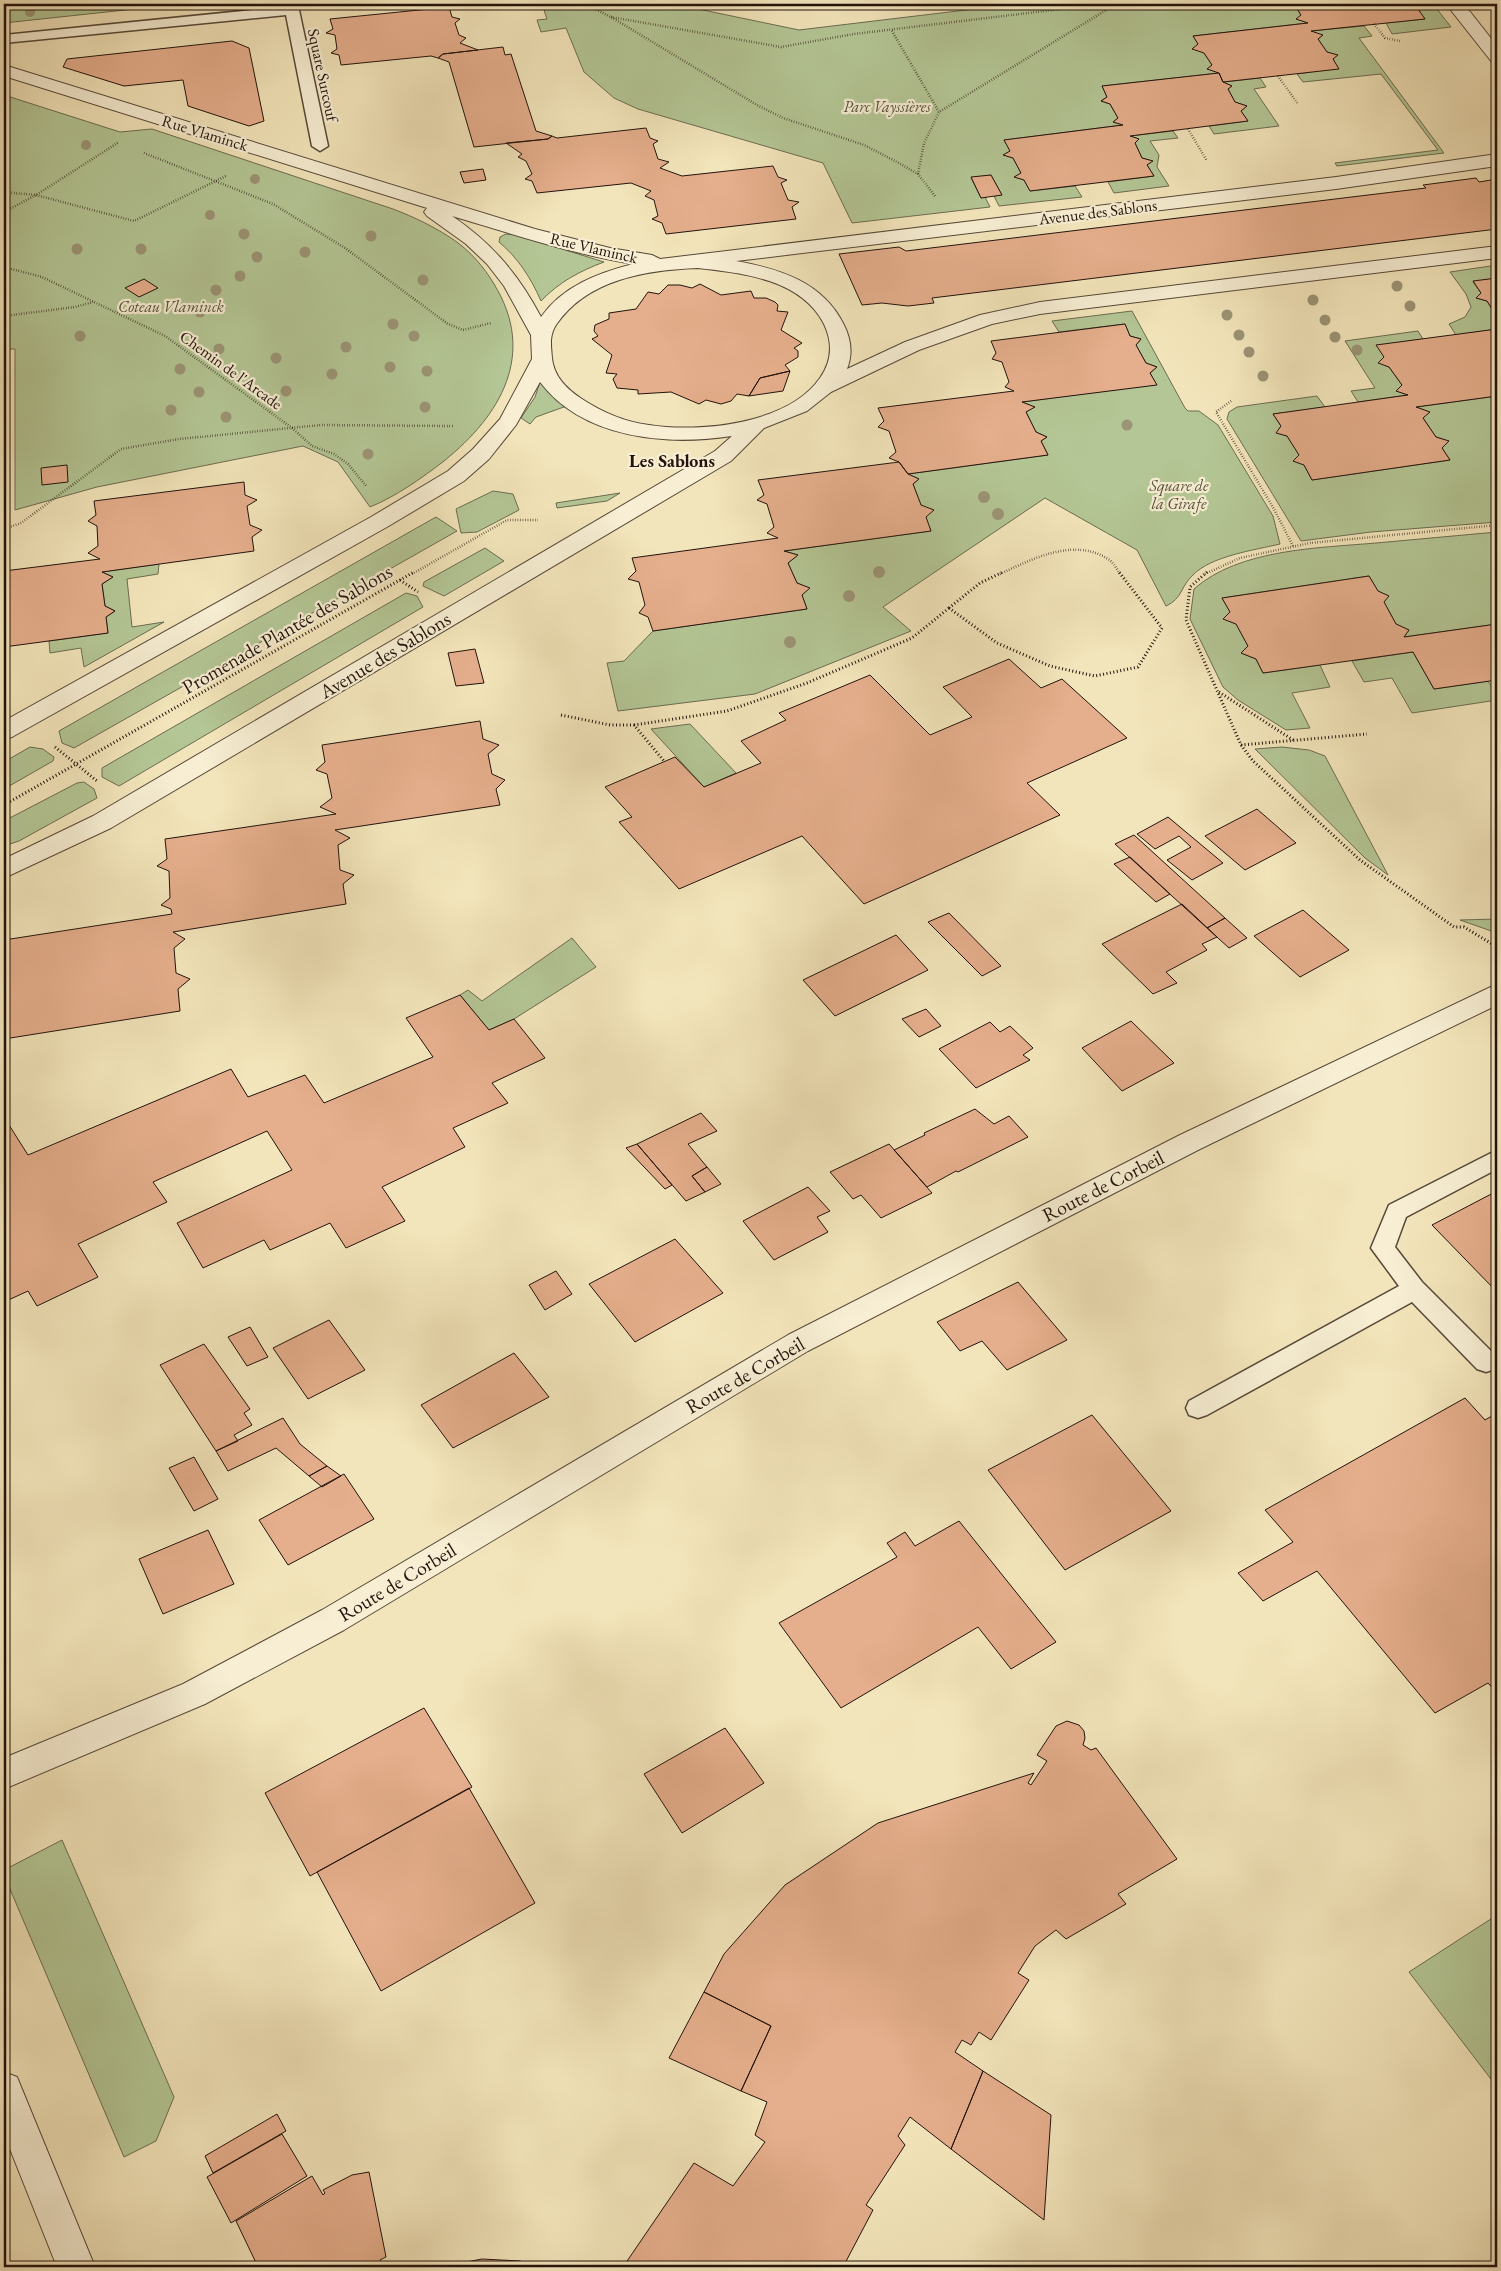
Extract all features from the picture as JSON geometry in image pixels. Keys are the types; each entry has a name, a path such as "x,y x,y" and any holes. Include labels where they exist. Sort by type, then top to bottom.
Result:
{"street":[{"path":"1455,4 1497,56"},
{"name":"Rue Vlaminck","path":"4,70 528,233 609,254 668,263"},
{"name":"Avenue des Sablons","path":"698,262 749,253 1336,183 1497,160"},
{"name":"Rue Vlaminck","path":"407,196 457,227 495,260 517,290 541,335"},
{"name":"Avenue des Sablons","path":"540,362 553,386 581,410 625,427 681,435 721,433 756,426 794,410 823,388 912,346 986,319 1040,308 1497,252"},
{"name":"Avenue des Sablons","path":"541,335 559,307 600,280 639,268 668,263 698,262 736,266 778,277 810,295 832,318 841,343 837,367 823,388"},
{"path":"4,731 24,722 456,476 481,454 509,421 540,362 541,335"},
{"name":"Avenue des Sablons","path":"4,869 102,822 723,456 756,426"},
{"name":"Route de Corbeil","path":"4,1774 194,1694 333,1620 798,1343 1190,1142 1497,994"},
{"path":"4,2090 76,2267"}],"lane":[{"name":"Square Surcouf","path":"4,39 291,7 320,146"},
{"path":"1486,1362 1414,1289 1383,1248 1397,1211 1497,1159"},
{"path":"1198,1408 1414,1289"}],"path":[{"path":"585,4 611,17 757,105 783,118 864,145 918,174 924,143 939,112 1116,4"},
{"path":"611,17 781,47 854,34 892,31 1104,4 1110,6"},
{"path":"1374,24 1385,38 1400,40"},
{"path":"892,31 939,112"},
{"path":"1278,76 1298,104"},
{"path":"4,212 36,195 157,118"},
{"path":"1188,129 1208,160"},
{"path":"117,143 126,146"},
{"path":"4,192 36,195 134,221 219,182 260,149"},
{"path":"135,150 273,204 345,248 448,324 462,330 529,314"},
{"name":"Chemin de l'Arcade","path":"4,267 42,277 165,336 292,428 312,446 334,454 348,464 363,479 376,504 391,514"},
{"path":"4,316 75,307 94,302"},
{"path":"1231,401 1216,412 1294,546"},
{"path":"4,528 21,523 121,449 179,439 321,425 456,426 501,432"},
{"name":"Promenade Plantée des Sablons","path":"4,805 507,520 573,521 592,533"},
{"path":"1497,526 1294,546 1261,552 1222,564 1200,576 1190,586 1186,620 1240,745 1253,761 1360,860 1454,927 1464,927 1497,947"},
{"path":"561,715 610,725 634,725 727,711 807,683 912,638 980,584 1042,554 1085,550 1109,559 1162,628 1138,667 1095,676 1050,666 997,643 950,608"},
{"path":"1216,691 1294,740"},
{"path":"24,722 129,806"},
{"path":"634,725 664,761"},
{"path":"1240,745 1367,734"}],"green space":[{"path":"4,4 181,4 4,23"},
{"name":"Parc Vayssières","path":"542,4 674,4 799,30 1016,4 1294,4 1301,15 1297,19 1308,23 1193,36 1212,65 1208,69 1219,73 1102,86 1107,97 1101,101 1110,104 1118,118 1113,122 1123,125 1004,140 1010,151 1004,155 1013,158 1021,173 1015,177 1024,180 1030,191 1075,186 1082,197 999,206 994,196 1002,195 991,175 971,178 981,198 985,197 990,207 852,223 823,163 638,109 614,98 584,72 566,28 541,32 537,20 547,19"},
{"path":"1417,4 1433,4 1451,27 1392,34 1386,23 1425,19 1418,9 1424,5"},
{"path":"1364,26 1372,36 1359,38 1444,153 1337,166 1335,163 1438,150 1381,74 1303,82 1297,74 1338,68 1333,59 1337,55 1327,52 1318,39 1322,36 1311,31"},
{"path":"1260,78 1266,87 1254,89 1279,126 1214,134 1209,126 1248,121 1241,111 1247,106 1235,102 1228,89 1232,86 1223,82"},
{"name":"Coteau Vlaminck","path":"4,95 120,132 152,129 393,209 409,215 447,235 466,249 481,266 494,284 507,310 512,335 512,359 507,382 496,403 482,424 444,461 408,487 370,507 338,462 303,446 97,487 15,510 15,349 4,349"},
{"path":"1173,131 1178,138 1150,141 1159,155 1157,167 1169,186 1114,193 1108,182 1154,176 1147,165 1152,161 1142,158 1135,143 1139,139 1130,136"},
{"path":"506,234 517,235 604,262 570,278 541,301 523,269 499,242 500,237"},
{"path":"1497,265 1497,278 1473,282 1481,293 1476,298 1487,301 1497,317 1492,325 1497,327 1497,329 1456,335 1449,324 1465,317 1471,307 1466,294 1450,272"},
{"name":"Square de la Girafe","path":"1132,311 1185,408 1188,411 1199,411 1218,425 1273,516 1280,544 1222,558 1201,568 1189,579 1179,596 1166,606 1137,550 1045,498 883,607 911,631 755,694 618,711 607,663 624,661 653,631 807,609 802,595 809,588 797,583 788,563 798,555 784,551 931,531 913,484 919,479 908,474 1048,455 1041,441 1047,437 1036,432 1026,412 1034,407 1022,402 1156,384 1150,373 1157,367 1146,363 1136,345 1141,339 1130,336 1125,324 1059,332 1052,321"},
{"path":"1418,331 1423,339 1384,357 1379,362 1389,367 1402,385 1396,391 1408,395 1358,402 1351,391 1375,388 1345,341"},
{"path":"544,381 550,393 564,407 536,417 530,424 521,418 535,397 540,382"},
{"path":"1317,396 1325,407 1273,414 1281,426 1277,433 1287,436 1299,455 1293,461 1304,465 1312,480 1450,460 1442,448 1449,441 1436,437 1423,418 1429,412 1416,407 1497,396 1497,522 1371,532 1301,541 1227,419 1229,412 1237,407"},
{"path":"493,491 513,494 519,510 477,532 461,533 456,509"},
{"path":"620,493 607,501 557,508 556,503"},
{"path":"436,517 457,531 74,748 62,743 59,731"},
{"path":"1497,532 1497,624 1404,637 1409,630 1396,624 1384,602 1388,596 1378,591 1369,576 1222,598 1230,612 1224,619 1236,624 1248,646 1241,653 1256,659 1263,673 1320,665 1330,687 1292,693 1310,728 1286,730 1238,700 1223,687 1190,619 1194,589 1212,576 1256,558 1305,549"},
{"path":"485,548 504,561 444,596 423,586 424,582"},
{"path":"159,564 158,574 127,579 132,627 164,622 84,667 81,648 50,653 49,641 108,633 106,617 115,611 105,606 102,584 113,577 102,572"},
{"path":"406,593 417,596 423,607 119,786 102,777 102,768"},
{"path":"1413,652 1434,689 1488,681 1497,695 1497,700 1412,713 1392,678 1364,682 1352,661"},
{"path":"690,724 736,773 704,787 651,729"},
{"path":"30,747 43,749 54,757 53,761 4,789 4,762"},
{"path":"1282,747 1309,750 1325,756 1388,875 1365,858 1255,749"},
{"path":"84,782 94,789 97,798 19,841 4,846 4,821 77,783"},
{"path":"1497,919 1497,933 1460,920"},
{"path":"572,938 596,967 514,1019 489,1030 460,995 468,990 482,1001"},
{"path":"62,1840 174,2097 156,2141 124,2157 4,1875 4,1870"},
{"path":"1497,1915 1497,2087 1409,1972"}],"building":[{"path":"1294,4 1417,4 1424,5 1418,9 1425,19 1311,31 1323,35 1318,39 1327,52 1338,55 1333,59 1339,69 1223,82 1219,73 1207,69 1212,65 1204,53 1192,49 1198,44 1193,36 1308,23 1296,19 1301,15"},
{"path":"449,7 452,17 460,19 455,23 459,35 466,38 460,43 478,50 443,54 438,58 431,56 341,65 339,55 331,53 337,49 335,35 326,33 333,29 330,19"},
{"path":"232,41 249,48 264,121 249,126 188,106 183,80 124,86 63,67 67,59"},
{"path":"503,47 505,55 511,54 536,131 552,136 548,139 474,147 449,62 438,58 443,54"},
{"path":"1219,73 1223,82 1232,86 1228,89 1235,102 1247,106 1241,111 1248,121 1130,136 1139,139 1135,143 1142,158 1153,161 1147,165 1154,176 1030,191 1024,180 1014,177 1021,173 1013,158 1003,155 1010,151 1004,140 1123,125 1113,122 1118,118 1110,104 1101,101 1107,97 1102,86"},
{"path":"646,128 650,138 658,141 653,144 658,159 669,162 660,168 682,176 773,166 778,177 787,180 781,183 788,200 799,202 792,207 796,219 666,234 662,223 652,219 658,216 654,200 645,196 651,191 631,183 537,193 532,181 525,179 532,174 526,161 518,157 522,154 506,143 548,139 552,136 557,138"},
{"path":"483,169 486,180 464,183 460,172"},
{"path":"991,175 1002,195 981,198 971,177"},
{"path":"1476,178 1479,182 1497,179 1497,229 932,298 934,303 908,306 882,303 862,305 839,254 899,247 906,251 1426,188 1423,185"},
{"path":"1497,278 1497,317 1487,301 1476,298 1481,293 1473,281"},
{"path":"144,279 158,288 139,297 125,288"},
{"path":"700,284 721,295 751,291 754,298 766,298 778,305 777,311 788,312 781,330 802,343 794,348 798,351 798,357 785,365 790,371 760,378 749,396 737,394 731,401 721,404 706,400 699,404 671,392 638,394 638,390 617,388 613,379 617,374 606,373 612,355 592,339 598,336 594,331 595,325 609,319 609,313 636,309 648,292 659,294 668,285 692,288"},
{"path":"1125,324 1130,336 1141,339 1136,345 1146,363 1157,367 1150,373 1157,385 1022,402 1035,407 1026,412 1036,432 1047,437 1041,441 1048,455 908,474 899,462 889,458 896,452 889,431 878,427 884,421 878,408 1014,391 1005,387 1009,382 1002,362 992,359 996,353 991,341"},
{"path":"1497,329 1497,396 1416,407 1430,412 1423,418 1436,437 1449,441 1442,448 1450,460 1312,480 1304,465 1293,461 1299,455 1287,436 1276,433 1281,426 1273,414 1408,395 1396,391 1402,385 1389,367 1378,363 1384,357 1376,345"},
{"path":"790,371 783,391 749,396 760,378"},
{"path":"899,462 908,474 919,479 913,484 921,505 934,510 926,517 931,531 784,551 798,555 788,563 797,583 810,588 802,595 807,609 653,631 648,617 639,613 645,605 639,582 628,579 636,571 632,558 778,538 767,533 774,527 767,504 757,500 764,495 758,480"},
{"path":"67,465 68,482 42,485 41,468"},
{"path":"244,482 245,495 257,500 247,506 250,525 262,530 252,537 254,551 102,572 113,577 102,584 105,606 115,611 106,617 108,633 4,647 4,571 100,559 88,553 98,546 97,526 88,521 96,515 94,501"},
{"path":"1369,576 1378,591 1389,596 1384,602 1396,624 1409,630 1404,637 1497,624 1497,680 1434,689 1413,652 1263,673 1256,659 1241,653 1248,646 1236,624 1223,619 1230,612 1222,598"},
{"path":"475,649 484,683 456,686 448,653"},
{"path":"1009,659 1041,688 1062,679 1127,738 1027,783 1060,815 864,904 802,836 679,889 619,822 632,817 605,787 675,757 704,787 761,763 741,741 786,720 779,713 870,675 930,735 972,717 943,687"},
{"path":"480,721 483,739 499,745 488,754 492,774 505,780 496,789 500,805 335,830 350,838 338,845 340,870 354,875 343,884 346,904 173,932 185,939 174,948 176,973 190,979 178,989 180,1011 4,1039 4,940 172,914 171,909 161,905 170,898 169,871 157,866 167,859 165,839 336,814 320,807 332,798 327,774 316,770 325,762 322,745"},
{"path":"1257,809 1296,843 1245,870 1205,836"},
{"path":"1168,817 1223,863 1192,880 1167,860 1191,847 1179,836 1155,849 1137,834"},
{"path":"1134,835 1225,918 1207,928 1115,844"},
{"path":"1130,857 1170,894 1156,902 1114,864"},
{"path":"1182,904 1217,937 1202,944 1207,950 1166,972 1177,983 1153,994 1102,944"},
{"path":"1303,910 1349,950 1300,977 1254,936"},
{"path":"949,913 1001,966 982,976 928,922"},
{"path":"1225,918 1247,938 1229,948 1207,928"},
{"path":"896,935 928,970 835,1016 803,980"},
{"path":"460,995 489,1030 514,1019 545,1058 492,1083 508,1103 453,1128 465,1147 382,1187 405,1221 346,1248 330,1223 270,1250 264,1240 203,1268 177,1223 292,1170 267,1131 153,1182 167,1202 78,1244 98,1277 37,1306 28,1291 4,1302 4,1128 9,1125 28,1155 231,1069 248,1097 305,1075 324,1103 433,1057 406,1018"},
{"path":"926,1009 941,1026 919,1037 902,1019"},
{"path":"1131,1021 1174,1063 1122,1091 1082,1048"},
{"path":"990,1022 1000,1032 1010,1026 1033,1048 1023,1055 1030,1060 976,1088 939,1049"},
{"path":"975,1109 994,1124 1009,1116 1028,1137 927,1187 894,1150 925,1135 924,1133"},
{"path":"701,1113 717,1131 688,1144 707,1167 692,1176 705,1192 686,1201 637,1144"},
{"path":"637,1144 672,1185 665,1189 626,1148"},
{"path":"889,1144 932,1193 881,1218 861,1195 853,1199 830,1172"},
{"path":"707,1167 721,1184 705,1192 692,1176"},
{"path":"808,1187 830,1211 817,1217 828,1232 774,1260 743,1221"},
{"path":"1497,1191 1497,1292 1432,1225"},
{"path":"675,1239 723,1293 635,1342 589,1284"},
{"path":"556,1271 572,1294 545,1310 529,1285"},
{"path":"1018,1282 1067,1340 1007,1370 982,1341 960,1351 937,1322"},
{"path":"329,1320 365,1370 308,1399 273,1348"},
{"path":"250,1327 268,1357 247,1366 228,1337"},
{"path":"204,1344 250,1409 244,1413 252,1425 234,1435 238,1441 216,1451 160,1365"},
{"path":"514,1353 549,1397 453,1448 421,1405"},
{"path":"1465,1398 1485,1420 1497,1413 1497,1693 1488,1683 1435,1713 1317,1571 1263,1601 1238,1573 1293,1542 1265,1510"},
{"path":"1092,1415 1171,1511 1065,1570 988,1470"},
{"path":"283,1418 300,1444 327,1466 309,1476 276,1448 228,1471 216,1451"},
{"path":"194,1457 218,1499 194,1511 169,1468"},
{"path":"327,1466 341,1476 322,1487 309,1476"},
{"path":"344,1474 374,1519 288,1565 259,1520"},
{"path":"959,1521 1056,1642 1011,1669 978,1627 841,1708 779,1623 897,1557 887,1543 905,1532 915,1546"},
{"path":"208,1530 234,1584 163,1614 139,1559"},
{"path":"424,1708 472,1787 310,1876 265,1793"},
{"path":"1067,1721 1079,1725 1084,1731 1083,1745 1091,1750 1096,1748 1177,1859 1118,1894 1126,1904 1066,1939 1056,1930 1035,1946 1018,1973 1029,1980 991,2040 979,2032 971,2045 962,2040 955,2052 983,2071 951,2149 910,2117 898,2136 905,2145 866,2205 873,2210 843,2267 623,2267 694,2163 733,2186 765,2142 755,2135 767,2102 741,2091 771,2026 704,1992 724,1954 785,1885 878,1823 1034,1773 1028,1783 1031,1785 1047,1761 1037,1755 1056,1726"},
{"path":"725,1728 764,1783 682,1833 644,1774"},
{"path":"469,1788 535,1903 381,1991 317,1872"},
{"path":"704,1992 771,2026 741,2091 669,2058"},
{"path":"983,2071 1051,2115 1044,2220 951,2149"},
{"path":"277,2114 286,2131 213,2173 205,2156"},
{"path":"282,2134 307,2176 231,2223 207,2177"},
{"path":"369,2172 386,2257 380,2260 384,2267 258,2267 236,2221 312,2176 323,2195 325,2193 323,2190 352,2175"},
{"path":"482,2259 520,2261 539,2267 440,2267"}],"district":[{"name":"Les Sablons","path":"672,460"}]}
